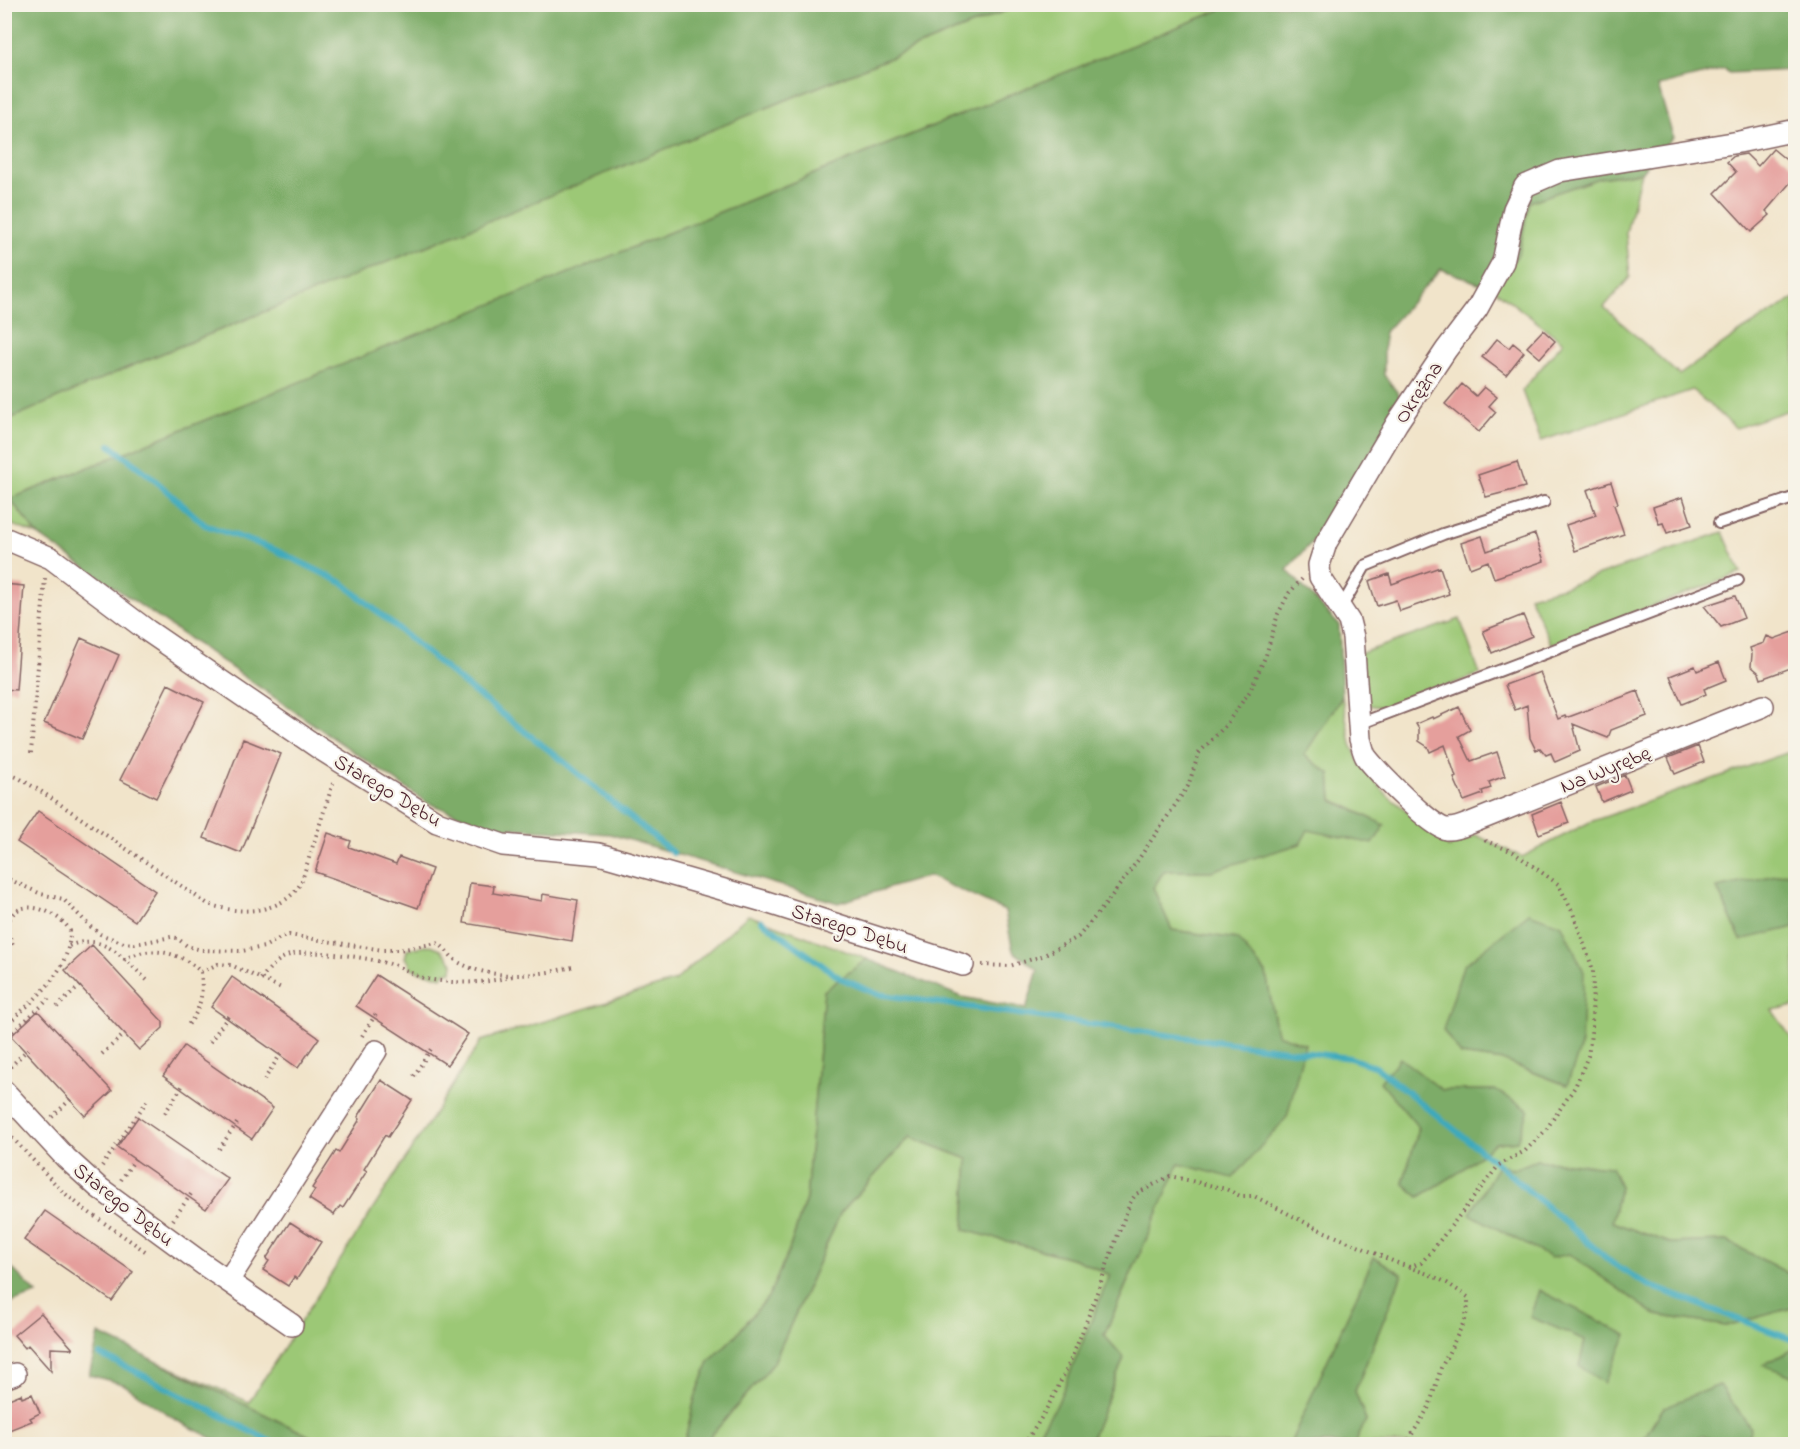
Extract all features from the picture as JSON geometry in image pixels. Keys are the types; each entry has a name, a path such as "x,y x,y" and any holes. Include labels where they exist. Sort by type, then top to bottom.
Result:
{"street":[{"name":"Okrężna","path":"1319,565 1326,543 1397,423 1446,350 1477,309 1503,262 1515,209 1526,186 1560,171 1739,142 1792,131 1796,133"},
{"name":"Starego Dębu","path":"4,538 51,558 148,631 340,761 417,811 460,831 503,844 599,854 763,901 963,965"},
{"path":"1319,565 1320,576 1349,621 1353,637 1359,724"},
{"name":"Na Wyrębę","path":"1359,724 1360,740 1365,756 1408,801 1439,826 1447,829 1473,822 1763,706"},
{"path":"228,1281 367,1046"},
{"name":"Starego Dębu","path":"4,1091 66,1158 98,1188 292,1325"}],"lane":[{"path":"1719,523 1796,497"},
{"path":"1341,608 1365,566 1443,534 1544,502"},
{"path":"1359,724 1738,580"}],"path":[{"path":"963,965 1010,966 1042,956 1078,937 1165,822 1188,786 1199,753 1225,726 1250,691 1266,655 1278,614 1289,593 1319,565"},
{"path":"31,753 45,577"},
{"path":"4,772 20,778 42,792 208,904 226,910 247,911 276,905 295,892 301,883 340,761"},
{"path":"1409,1267 1421,1263 1431,1253 1499,1165 1525,1151 1545,1131 1575,1087 1588,1056 1592,1027 1593,970 1573,913 1558,884 1513,852 1486,840 1473,822"},
{"path":"4,877 41,894 63,899 80,918 104,936 124,943 135,944 171,937 193,948 224,951 264,947 289,935 382,950 399,950 437,943 459,962 479,969 515,975 535,975 572,968"},
{"path":"4,1028 57,974 69,946 69,927 55,916 42,910 22,908 14,912 5,928 14,946"},
{"path":"99,942 104,936"},
{"path":"69,946 85,940 99,942 148,981"},
{"path":"124,960 143,952 167,953 181,957 201,972 201,1003 188,1025"},
{"path":"261,979 279,961 291,954 308,952 382,963 436,980 479,982 515,975"},
{"path":"201,972 218,964 231,965 281,988"},
{"path":"57,1006 82,983"},
{"path":"4,1040 50,999"},
{"path":"210,1042 229,1014"},
{"path":"367,1046 376,1014"},
{"path":"102,1054 128,1031"},
{"path":"4,1072 28,1048"},
{"path":"414,1076 431,1049"},
{"path":"264,1080 282,1052"},
{"path":"165,1113 183,1085"},
{"path":"47,1121 73,1097"},
{"path":"97,1174 147,1101"},
{"path":"219,1149 237,1123"},
{"path":"4,1129 62,1191 84,1209 148,1252"},
{"path":"116,1188 137,1156"},
{"path":"1024,1444 1054,1396 1131,1201 1136,1194 1170,1176 1226,1189 1240,1196 1254,1197 1316,1228 1447,1283 1468,1297 1465,1320 1441,1368 1428,1407 1406,1444"},
{"path":"169,1226 191,1194"},
{"path":"322,1444 329,1442 343,1444"}],"green space":[{"path":"5,4 1020,5 131,366 5,421"},
{"path":"1020,5 1232,5 10,499 38,535 5,522 4,421 131,366"},
{"path":"1232,5 1795,5 1795,70 1728,73 1725,69 1658,86 1673,137 1641,172 1599,178 1529,202 1519,253 1494,289 1441,269 1384,333 1384,375 1403,400 1319,534 1287,570 1339,625 1342,697 1304,755 1330,774 1332,800 1385,825 1373,844 1308,830 1300,844 1211,871 1164,871 1153,888 1172,930 1237,939 1266,973 1277,1034 1305,1044 1287,1117 1233,1178 1179,1164 1104,1335 1124,1358 1089,1444 1031,1444 1057,1405 1110,1275 1075,1259 964,1230 968,1159 910,1137 841,1212 773,1364 704,1444 684,1444 695,1398 709,1362 769,1296 789,1250 806,1199 824,991 867,959 962,997 1026,1009 1038,970 1013,951 1005,911 929,876 838,903 610,834 491,827 428,803 38,535 10,499"},
{"path":"1641,172 1626,233 1630,277 1604,307 1679,375 1742,331 1795,298 1795,408 1736,428 1692,390 1541,441 1522,391 1563,342 1494,289 1519,253 1529,202 1599,178"},
{"path":"1723,532 1741,573 1551,644 1529,596 1567,586"},
{"path":"1460,619 1480,674 1385,708 1368,705 1359,654"},
{"path":"1342,697 1351,744 1360,764 1388,796 1439,836 1466,840 1476,835 1522,857 1590,822 1795,750 1795,871 1717,888 1741,940 1795,927 1795,1006 1772,1010 1795,1043 1795,1277 1727,1241 1670,1243 1612,1222 1620,1186 1537,1160 1514,1169 1569,1254 1656,1315 1726,1326 1795,1307 1795,1348 1764,1365 1795,1377 1795,1444 1744,1444 1751,1428 1664,1407 1640,1444 1355,1444 1366,1420 1355,1391 1402,1274 1374,1257 1290,1444 1089,1444 1124,1358 1104,1336 1179,1164 1305,1044 1277,1034 1266,973 1237,939 1172,930 1153,888 1164,871 1211,871 1308,830 1384,825 1332,799 1330,774 1303,755","holes":["1581,1046 1566,1085 1504,1061 1461,1055","1442,1090 1495,1090 1517,1141 1495,1143 1458,1173 1419,1197 1403,1183 1419,1128"]},
{"path":"1795,871 1795,927 1741,940 1717,888"},
{"path":"1529,913 1562,925 1584,972 1581,1046 1567,1085 1504,1061 1461,1055 1443,1030 1463,966"},
{"path":"748,915 867,959 824,991 806,1199 789,1250 769,1296 709,1362 695,1398 684,1444 326,1444 149,1358 249,1402 481,1041 675,981"},
{"path":"431,945 441,949 453,963 452,971 444,973 442,977 417,971 409,966 410,963 405,958 407,950"},
{"path":"1400,1058 1442,1090 1495,1090 1529,1110 1517,1141 1495,1143 1458,1173 1419,1197 1403,1183 1419,1128 1380,1082"},
{"path":"910,1137 968,1159 964,1230 1075,1259 1110,1275 1057,1405 1031,1444 704,1444 773,1364 841,1212"},
{"path":"1537,1160 1611,1167 1620,1186 1612,1222 1670,1243 1727,1241 1795,1277 1795,1307 1726,1326 1656,1315 1569,1254 1551,1258 1470,1214 1499,1164 1514,1169"},
{"path":"1374,1257 1402,1274 1355,1391 1366,1420 1355,1444 1290,1444"},
{"path":"5,1261 37,1294 5,1305"},
{"path":"1539,1290 1627,1335 1604,1383 1579,1366 1585,1340 1530,1317"},
{"path":"99,1334 326,1444 224,1444 178,1421 123,1384 89,1375"},
{"path":"1795,1348 1795,1377 1763,1365"},
{"path":"1719,1385 1751,1428 1744,1444 1725,1444 1701,1436 1697,1444 1640,1444 1664,1407"}],"building":[{"path":"1773,149 1796,168 1796,176 1766,211 1770,215 1751,232 1715,193 1736,172 1727,162 1734,156 1746,154 1758,166"},
{"path":"1543,330 1555,341 1540,358 1527,347"},
{"path":"1497,339 1509,348 1513,343 1524,352 1506,375 1482,357"},
{"path":"1462,384 1476,396 1484,387 1497,397 1489,406 1496,412 1479,432 1445,404"},
{"path":"1517,462 1525,487 1486,497 1478,475"},
{"path":"1611,482 1618,503 1614,505 1624,534 1575,551 1566,525 1596,515 1587,490"},
{"path":"1683,497 1692,525 1667,533 1663,523 1659,524 1653,507"},
{"path":"1535,534 1544,561 1494,578 1488,561 1470,568 1461,543 1482,536 1487,551"},
{"path":"1440,567 1449,594 1400,611 1396,600 1377,606 1369,581 1389,574 1392,584"},
{"path":"4,584 24,586 16,690 4,689"},
{"path":"1735,596 1744,618 1721,627 1704,606"},
{"path":"1523,615 1532,636 1492,653 1483,631"},
{"path":"1796,631 1796,666 1761,679 1759,673 1751,666 1750,648 1764,643 1767,636 1774,639"},
{"path":"81,638 119,655 82,739 44,723"},
{"path":"1719,662 1726,680 1704,689 1706,694 1682,704 1670,676 1695,666 1697,671"},
{"path":"1540,672 1558,719 1638,691 1647,716 1611,730 1608,738 1573,724 1580,751 1555,762 1551,753 1546,755 1540,748 1536,750 1530,738 1527,705 1515,710 1505,685"},
{"path":"168,684 204,702 156,798 120,780"},
{"path":"1459,707 1470,730 1459,736 1471,761 1497,752 1505,776 1489,782 1491,788 1482,791 1483,794 1464,801 1454,778 1456,777 1445,745 1430,752 1428,747 1419,741 1419,729 1416,724"},
{"path":"243,739 281,754 241,853 204,838"},
{"path":"1698,746 1704,762 1675,774 1668,758"},
{"path":"1625,775 1631,790 1602,802 1596,787"},
{"path":"1561,802 1569,823 1539,834 1532,814"},
{"path":"38,811 155,891 135,921 17,842"},
{"path":"328,833 351,841 349,847 396,864 399,857 432,869 418,908 315,872"},
{"path":"470,883 494,886 493,893 542,901 543,894 578,900 572,941 464,923"},
{"path":"92,945 163,1022 163,1028 139,1050 65,970"},
{"path":"376,975 468,1034 447,1065 356,1006"},
{"path":"232,977 319,1038 298,1068 211,1007"},
{"path":"38,1011 112,1091 85,1116 11,1036"},
{"path":"184,1046 273,1108 252,1139 163,1076"},
{"path":"381,1080 412,1100 388,1137 385,1135 364,1169 367,1171 343,1208 340,1206 334,1215 309,1199 315,1190 312,1188 336,1151 339,1153"},
{"path":"138,1117 228,1179 206,1209 117,1147"},
{"path":"45,1211 133,1272 112,1301 24,1240"},
{"path":"290,1222 321,1242 297,1279 294,1277 288,1286 263,1270 269,1261 266,1259"},
{"path":"41,1313 73,1349 51,1348 51,1371 28,1345 25,1348 14,1335"},
{"path":"21,1394 22,1398 32,1394 40,1413 30,1418 32,1421 4,1432 4,1401"}],"waterway":[{"path":"110,445 149,475 205,525 273,549 343,583 673,853"},
{"path":"762,921 840,978 877,994 1350,1058 1376,1067 1499,1165 1612,1263 1648,1285 1796,1341"},
{"path":"100,1355 275,1444"}]}
